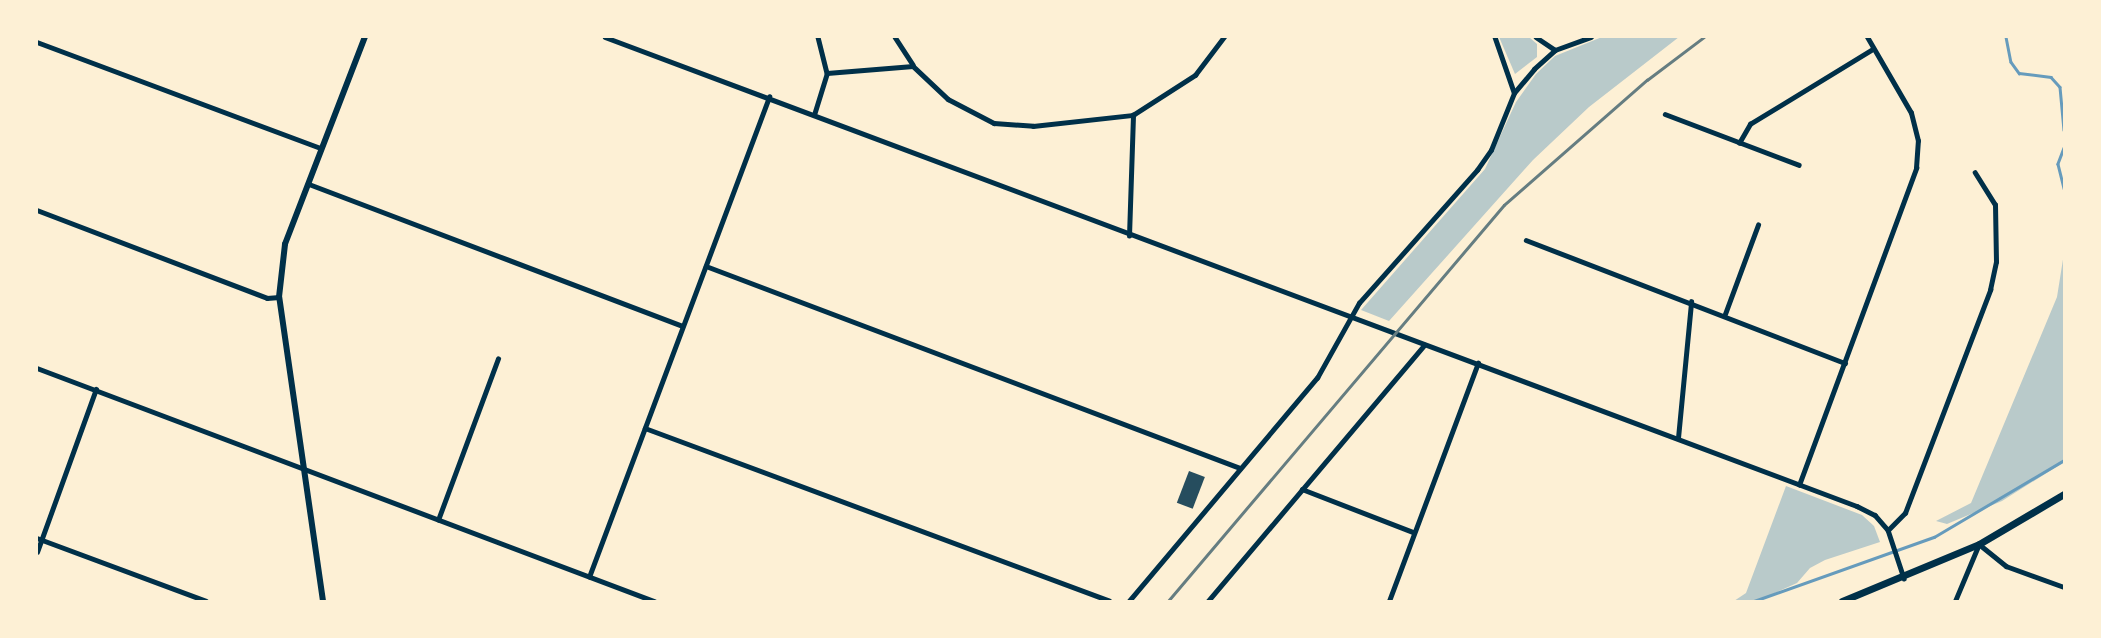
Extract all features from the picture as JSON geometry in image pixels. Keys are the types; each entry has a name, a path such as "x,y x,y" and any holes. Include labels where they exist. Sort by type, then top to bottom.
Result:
{"main road":[{"path":"1842,601 1903,578 1979,544 2064,494"}],"street":[{"path":"323,601 279,297 285,244 365,37"},
{"path":"605,37 769,97 1129,236 1478,363 1857,506 1875,515 1888,530 1903,578"},
{"path":"814,115 827,73 818,37"},
{"path":"895,37 914,66 948,99 994,123 1033,126 1133,116 1195,75 1224,37"},
{"path":"1495,37 1514,93"},
{"path":"1536,37 1555,50"},
{"path":"1129,601 1317,378 1338,349 1350,318 1477,170 1491,150 1514,93 1555,50 1591,37"},
{"path":"1799,485 1916,168 1918,141 1911,113 1867,37"},
{"path":"37,41 321,148"},
{"path":"1739,143 1750,124 1873,49"},
{"path":"827,73 914,66"},
{"path":"589,577 769,97"},
{"path":"1665,114 1799,165"},
{"path":"1129,236 1133,116"},
{"path":"1888,530 1905,513 1990,290 1996,262 1995,205 1975,173"},
{"path":"309,184 682,326"},
{"path":"37,211 267,298 279,297"},
{"path":"1725,314 1758,225"},
{"path":"1525,240 1725,314 1844,363"},
{"path":"706,266 1240,468"},
{"path":"1678,438 1691,302"},
{"path":"1208,601 1424,345"},
{"path":"438,520 498,359"},
{"path":"1389,601 1478,363"},
{"path":"37,368 306,472 654,601"},
{"path":"37,552 39,539 96,389"},
{"path":"645,428 1109,601"},
{"path":"1302,489 1413,533"},
{"path":"39,539 206,601"},
{"path":"1955,601 1979,544 2006,566 2064,587"}],"shaded area":[{"path":"1499,37 1529,37 1537,44 1537,57 1515,74"},
{"path":"1602,37 1679,37 1589,107 1533,160 1389,321 1361,310 1485,169 1516,102 1536,74 1555,56"},
{"path":"2064,253 2064,462 2002,501 1947,524 1936,521 1971,503 2057,297"},
{"path":"1786,486 1862,515 1874,526 1880,542 1825,560 1810,568 1797,583 1757,601 1734,601 1746,593"}],"building":[{"path":"1189,471 1205,477 1193,509 1177,503"}],"waterway":[{"path":"2006,37 2011,62 2019,73 2051,77 2060,87 2064,130"},
{"path":"2064,148 2058,164 2064,188"},
{"path":"1754,601 1934,537 2064,460"}],"railway":[{"path":"1168,601 1504,205 1647,80 1704,37"}]}
